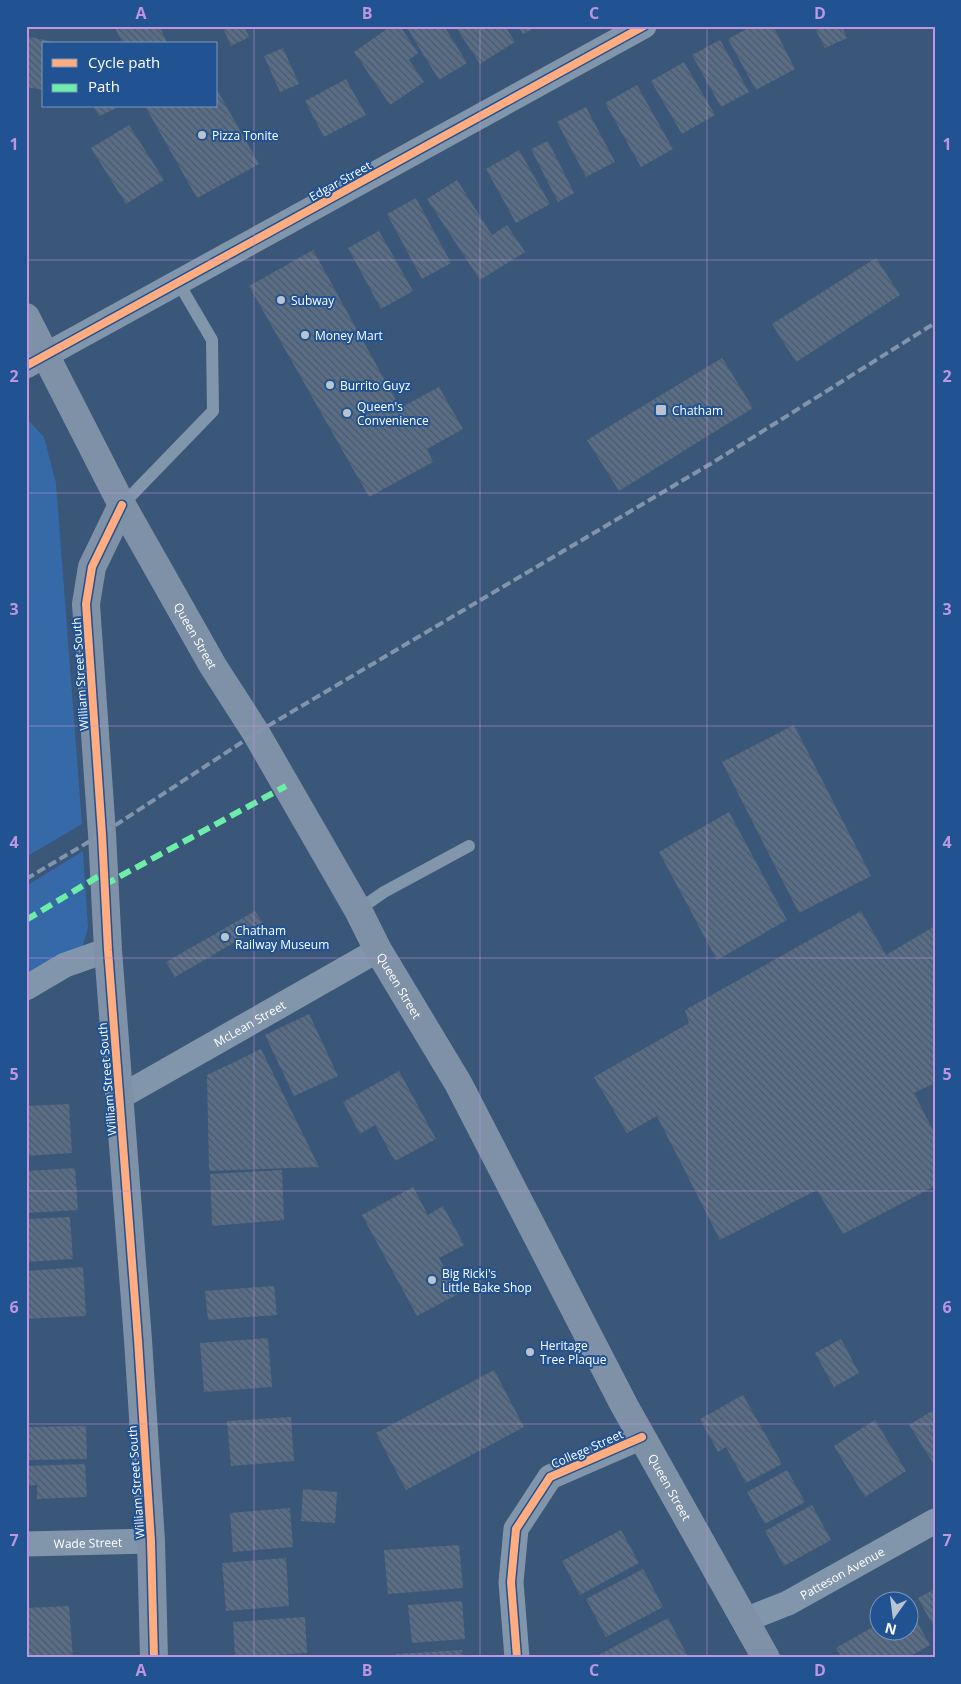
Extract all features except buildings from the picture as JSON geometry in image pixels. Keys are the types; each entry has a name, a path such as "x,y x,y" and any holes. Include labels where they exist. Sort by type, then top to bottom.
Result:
{"main road":[{"name":"Queen Street","path":"26,317 36,360 122,504 213,666 256,733 358,910 378,950 458,1083 642,1437 766,1658"},
{"name":"William Street South","path":"122,504 92,567 86,604 108,950 138,1340 150,1541 154,1658"}],"street":[{"name":"Edgar Street","path":"36,360 644,26"},
{"path":"26,988 65,966 108,950"},
{"name":"McLean Street","path":"120,1097 378,950"},
{"name":"College Street","path":"517,1658 512,1582 516,1529 550,1477 642,1437"},
{"name":"Patteson Avenue","path":"745,1620 788,1603 935,1521"},
{"name":"Wade Street","path":"26,1544 150,1541"}],"lane":[{"path":"122,504 213,411 212,340 178,282"},
{"path":"358,910 384,892 468,846"}],"shaded area":[{"path":"26,418 44,437 56,483 82,824 26,857"},
{"path":"83,851 88,928 81,951 26,991 26,886"}],"railway":[{"path":"26,879 102,834 256,733 712,463 935,323"}],"marked path":[{"path":"104,885 286,786"},
{"path":"26,920 104,873"}],"cycle path":[{"path":"26,366 644,26"},
{"path":"122,505 92,567 86,604 108,950 138,1340 151,1541 154,1658"},
{"path":"517,1658 511,1582 516,1529 550,1477 642,1437"}],"place":[{"name":"Pizza Tonite","path":"202,135"},
{"name":"Subway","path":"281,300"},
{"name":"Money Mart","path":"305,335"},
{"name":"Burrito Guyz","path":"330,385"},
{"name":"Chatham","path":"661,410"},
{"name":"Queen's Convenience","path":"347,413"},
{"name":"Chatham Railway Museum","path":"225,937"},
{"name":"Big Ricki's Little Bake Shop","path":"432,1280"},
{"name":"Heritage Tree Plaque","path":"530,1352"}]}
